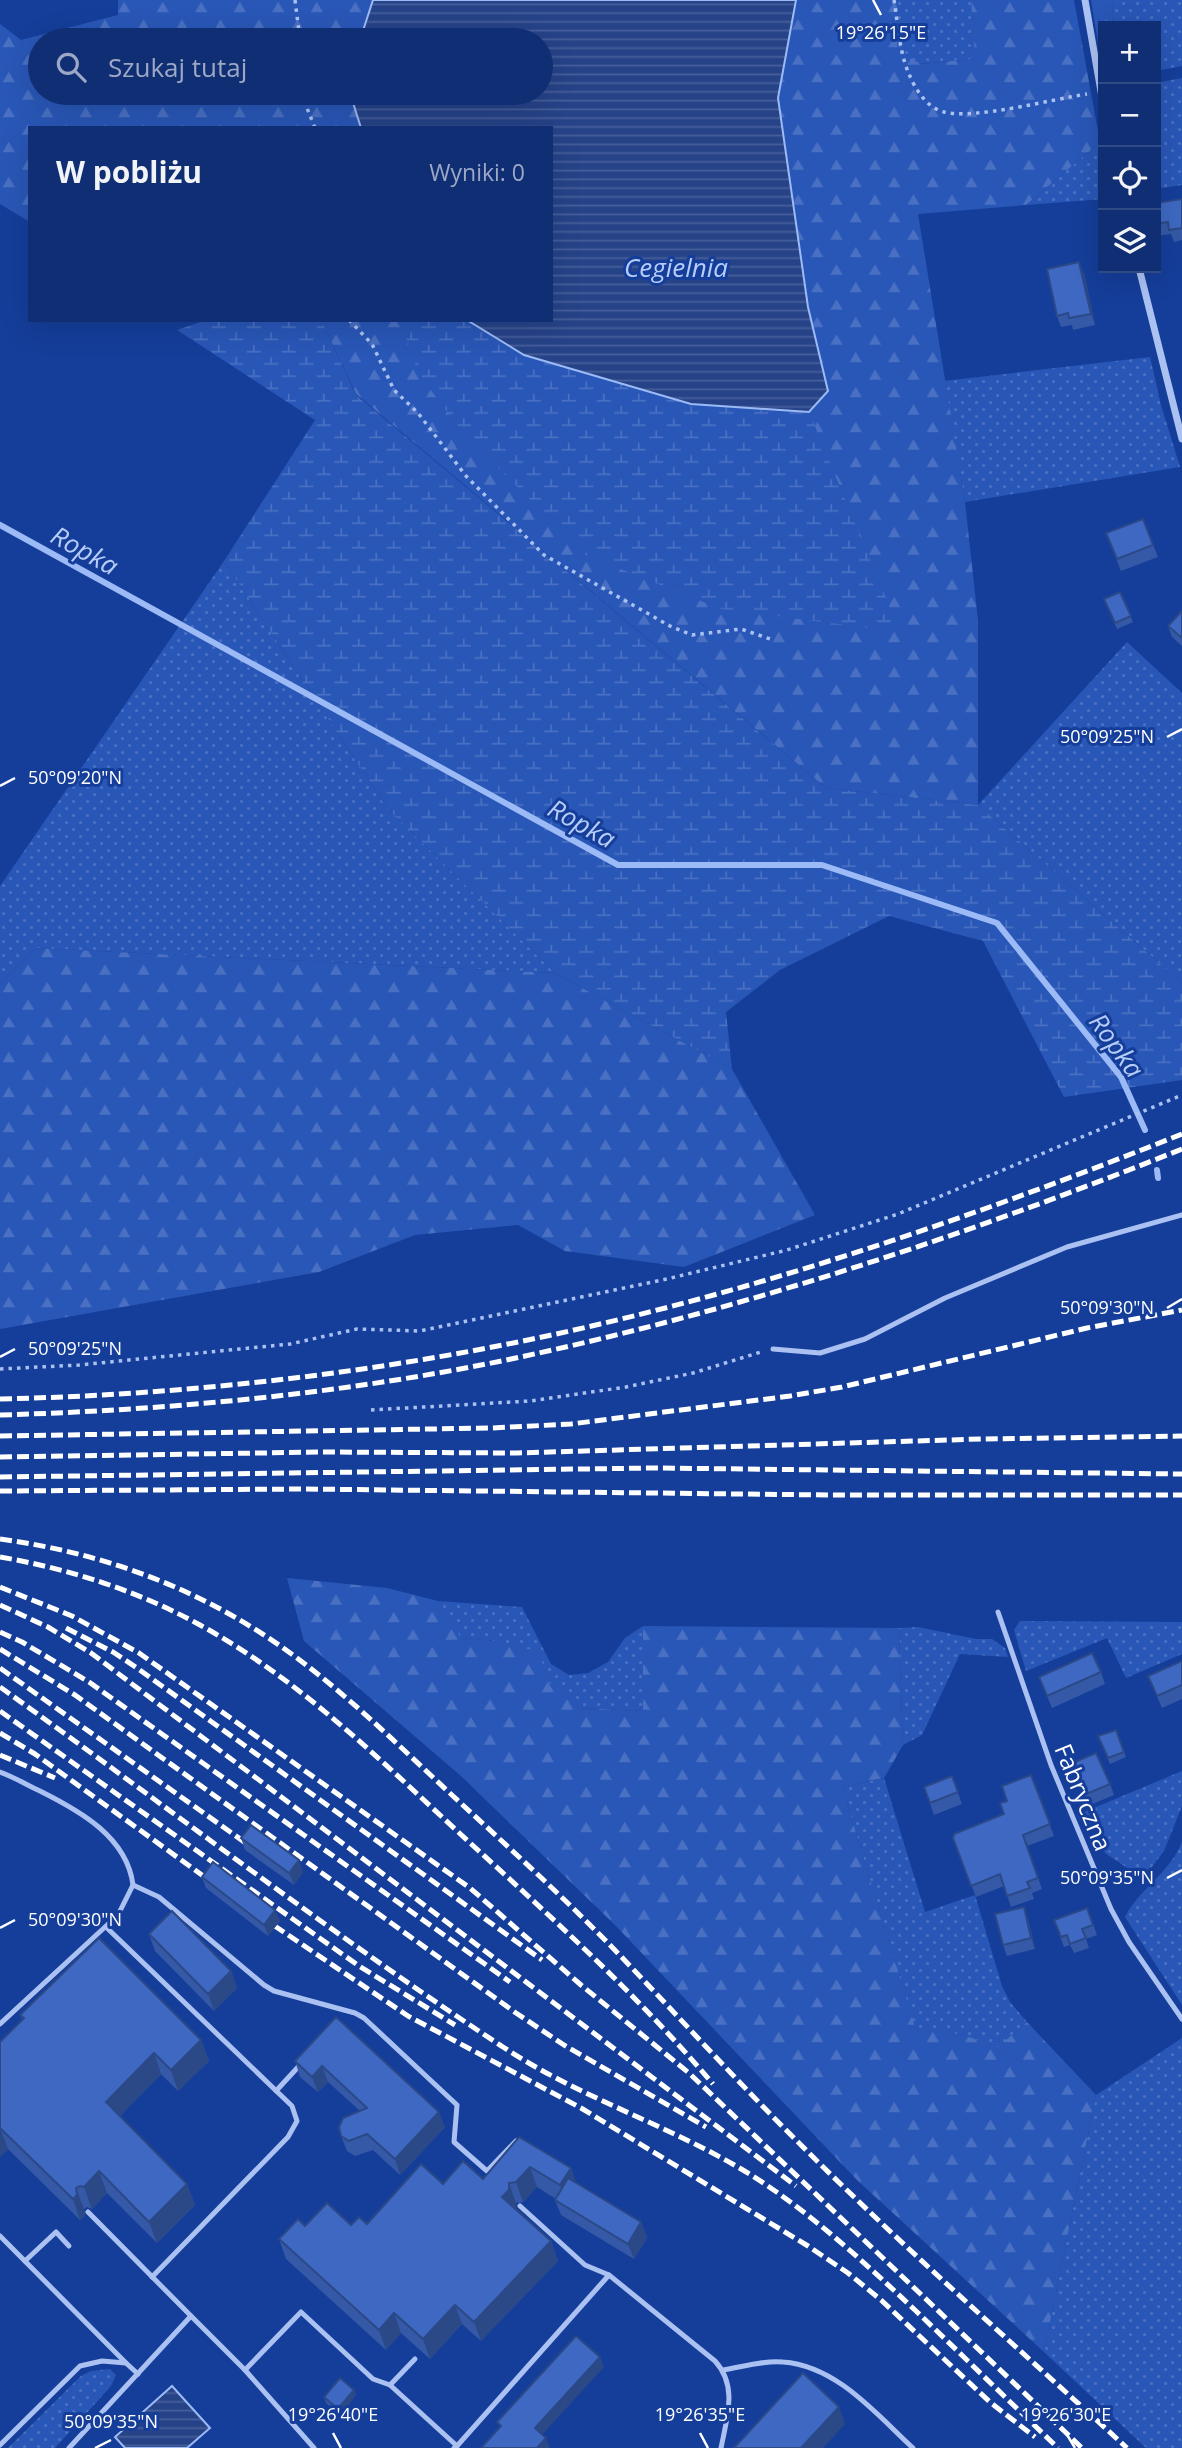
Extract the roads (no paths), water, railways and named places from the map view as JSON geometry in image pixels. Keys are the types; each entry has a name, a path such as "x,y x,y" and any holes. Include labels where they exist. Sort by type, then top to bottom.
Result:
{"street":[{"path":"1085,0 1100,84"},
{"path":"1140,273 1182,439"}],"lane":[{"path":"773,1349 820,1353 865,1339 945,1298 1067,1247 1182,1215"},
{"name":"Fabryczna","path":"998,1612 1051,1765 1111,1909 1129,1942 1182,2019"},
{"path":"0,1772 75,1808 114,1840 126,1859 133,1885 118,1915 0,2024"},
{"path":"133,1885 159,1897 274,1991 355,2013 364,2018 457,2105 454,2142 486,2171 516,2141"},
{"path":"106,1927 292,2106 296,2113 294,2129 152,2277"},
{"path":"276,2091 299,2066"},
{"path":"520,2206 585,2265 609,2275 723,2370 730,2398 721,2448"},
{"path":"88,2212 245,2370 314,2448"},
{"path":"25,2261 56,2232 69,2246"},
{"path":"0,2236 138,2374"},
{"path":"245,2370 300,2312 373,2379 390,2385 456,2447 609,2275"},
{"path":"69,2448 191,2316"},
{"path":"390,2385 415,2359"},
{"path":"0,2445 80,2366 102,2361 126,2363"},
{"path":"723,2370 780,2361 805,2365 847,2387 913,2448"}],"water":[{"name":"Cegielnia","path":"373,0 796,0 778,98 808,307 828,391 809,412 691,404 524,355 470,322 553,322 553,126 360,126 354,105 553,105 553,28 364,28"},
{"path":"172,2386 210,2428 187,2448 125,2448 115,2437"}],"waterway":[{"name":"Ropka","path":"0,525 618,865 822,865 997,923 1121,1077 1145,1130"},
{"path":"1157,1170 1158,1178"}],"railway":[{"path":"0,1399 132,1393 263,1382 393,1364 523,1341 691,1301 857,1252 1021,1196 1182,1134"},
{"path":"0,1415 128,1409 321,1391 448,1371 596,1340 851,1269 1018,1212 1182,1149"},
{"path":"0,1436 492,1428 571,1424 842,1387 1087,1328 1182,1310"},
{"path":"0,1457 324,1452 517,1453 981,1439 1182,1436"},
{"path":"0,1477 654,1468 1182,1474"},
{"path":"0,1491 303,1489 828,1495 1182,1495"},
{"path":"0,1539 39,1545 114,1564 186,1592 254,1628 330,1684 570,1905 769,2112 874,2216 1127,2448"},
{"path":"0,1557 78,1575 152,1602 200,1625 276,1674 312,1701 380,1760 570,1936 658,2022 713,2084"},
{"path":"0,1587 72,1616 139,1653 470,1888 581,1985 689,2073 1082,2448"},
{"path":"0,1605 48,1627 91,1653 796,2186"},
{"path":"66,1628 113,1652 137,1668 542,1960"},
{"path":"0,1632 89,1682 510,1982"},
{"path":"0,1649 75,1695 516,2013 564,2045 706,2127"},
{"path":"0,1668 257,1851"},
{"path":"0,1687 313,1915 503,2047 567,2084 701,2147 786,2198 880,2277 1058,2448"},
{"path":"0,1711 359,1966 455,2025"},
{"path":"0,1733 35,1754 217,1886"},
{"path":"0,1755 55,1778"},
{"path":"260,1916 408,2016 581,2108 808,2246 881,2300 991,2403 1035,2437"}]}
